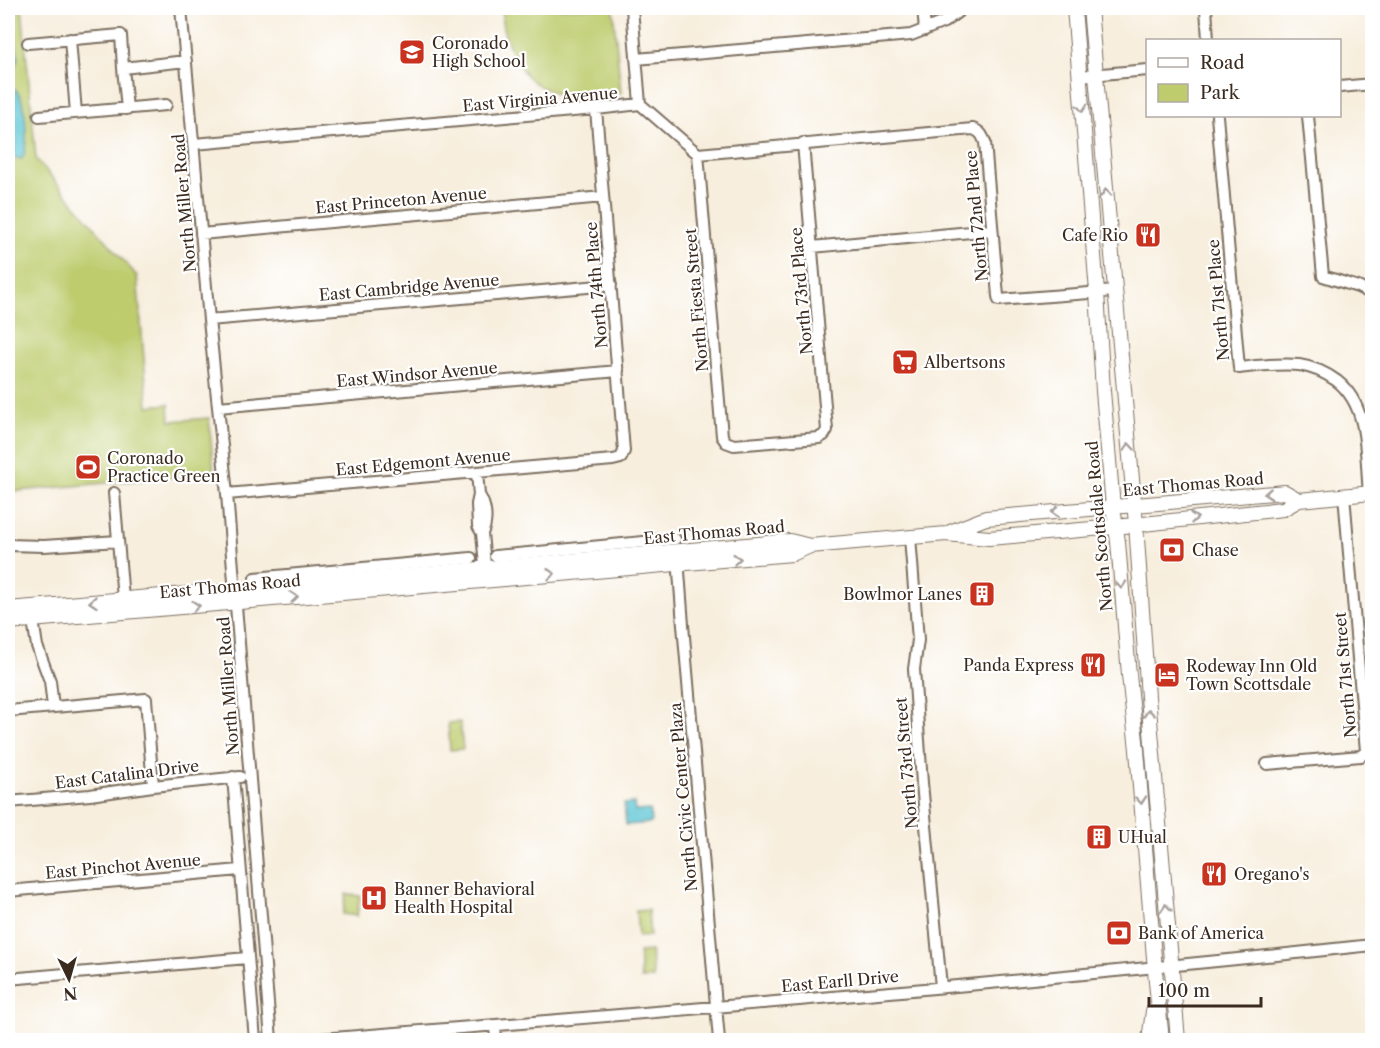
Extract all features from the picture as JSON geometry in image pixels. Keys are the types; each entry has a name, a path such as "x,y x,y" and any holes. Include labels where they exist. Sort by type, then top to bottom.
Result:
{"main road":[{"name":"North Scottsdale Road","path":"1074,8 1113,507 1138,759 1162,1041"},
{"path":"1090,8 1136,524 1148,697 1178,1041"},
{"path":"1100,337 1118,335"},
{"name":"East Thomas Road","path":"946,534 986,518 1285,492 1299,500"},
{"name":"East Thomas Road","path":"517,565 790,541 810,546 946,534 989,538 1283,509 1299,500 1371,493"},
{"name":"East Thomas Road","path":"8,609 123,599 236,596 306,579 455,571 486,574 517,565 620,551 677,551"},
{"name":"East Thomas Road","path":"8,622 455,571"},
{"path":"1149,1041 1156,982"}],"street":[{"name":"North Miller Road","path":"181,8 236,596 271,1041"},
{"path":"632,8 640,105"},
{"path":"923,8 925,30"},
{"path":"636,59 911,35 944,22 963,8"},
{"path":"1206,8 1208,39"},
{"path":"28,43 121,35 127,109"},
{"path":"70,39 76,113"},
{"path":"123,68 186,61"},
{"path":"1079,76 1146,70"},
{"path":"1341,87 1372,84"},
{"path":"39,116 166,105"},
{"name":"East Virginia Avenue","path":"194,144 640,105 698,154"},
{"name":"North 74th Place","path":"596,110 624,451 621,458"},
{"name":"North 71st Place","path":"1217,117 1239,368 1299,365 1329,375 1341,385 1359,411 1371,493"},
{"path":"1308,117 1323,276 1372,292"},
{"name":"North 72nd Place","path":"803,143 968,128 979,131 985,142 999,300 1097,292"},
{"path":"698,154 803,143"},
{"name":"North 73rd Place","path":"803,143 827,430 824,435"},
{"name":"North Fiesta Street","path":"698,154 722,436 726,442 734,445 819,438 824,435"},
{"name":"East Princeton Avenue","path":"201,234 603,197"},
{"path":"812,247 992,230"},
{"name":"East Cambridge Avenue","path":"209,320 611,285"},
{"path":"1097,292 1115,291"},
{"name":"East Windsor Avenue","path":"218,407 618,371"},
{"name":"East Edgemont Avenue","path":"227,494 477,473 621,458"},
{"path":"477,473 478,526 482,533 486,574"},
{"path":"114,493 123,599"},
{"name":"North 71st Street","path":"1267,764 1361,756 1366,751 1344,495"},
{"name":"North 73rd Street","path":"910,537 918,640 914,669 941,987"},
{"path":"8,545 44,546 118,541"},
{"name":"North Civic Center Plaza","path":"677,551 719,1041"},
{"name":"East Thomas Road","path":"495,556 517,565"},
{"name":"East Thomas Road","path":"455,571 471,558"},
{"name":"East Thomas Road","path":"255,578 306,579"},
{"path":"33,620 37,646 50,681 54,707"},
{"path":"8,711 146,699 153,786"},
{"name":"East Catalina Drive","path":"8,802 90,795 249,776"},
{"name":"North Miller Road","path":"233,777 255,1041"},
{"name":"East Pinchot Avenue","path":"8,891 240,870"},
{"name":"East Earll Drive","path":"309,1041 717,1008 1155,968 1372,945"},
{"path":"8,979 247,958"},
{"path":"495,1026 496,1041"}],"green space":[{"path":"8,8 22,8 36,159 137,276 148,406 169,404 170,421 209,418 214,473 8,492"},
{"path":"503,8 613,8 621,93 576,99 555,93 535,83 521,69 509,44 503,29"},
{"path":"460,722 463,749 450,750 448,723"},
{"path":"346,894 360,896 357,916 343,914"},
{"path":"648,910 650,936 638,937 636,911"},
{"path":"651,951 653,978 641,979 639,952"}],"water":[{"path":"8,8 11,8 10,28 18,58 8,74"},
{"path":"8,89 16,90 23,104 26,138 22,159 16,158 8,151"},
{"path":"634,803 635,811 650,810 651,823 626,825 624,804"}],"place":[{"name":"Coronado High School","path":"412,52"},
{"name":"Cafe Rio","path":"1148,235"},
{"name":"Albertsons","path":"905,362"},
{"name":"Coronado Practice Green","path":"88,467"},
{"name":"Chase","path":"1172,550"},
{"name":"Bowlmor Lanes","path":"982,594"},
{"name":"Panda Express","path":"1093,665"},
{"name":"Rodeway Inn Old Town Scottsdale","path":"1167,675"},
{"name":"UHual","path":"1099,837"},
{"name":"Oregano's","path":"1214,874"},
{"name":"Banner Behavioral Health Hospital","path":"374,898"},
{"name":"Bank of America","path":"1119,933"}]}
